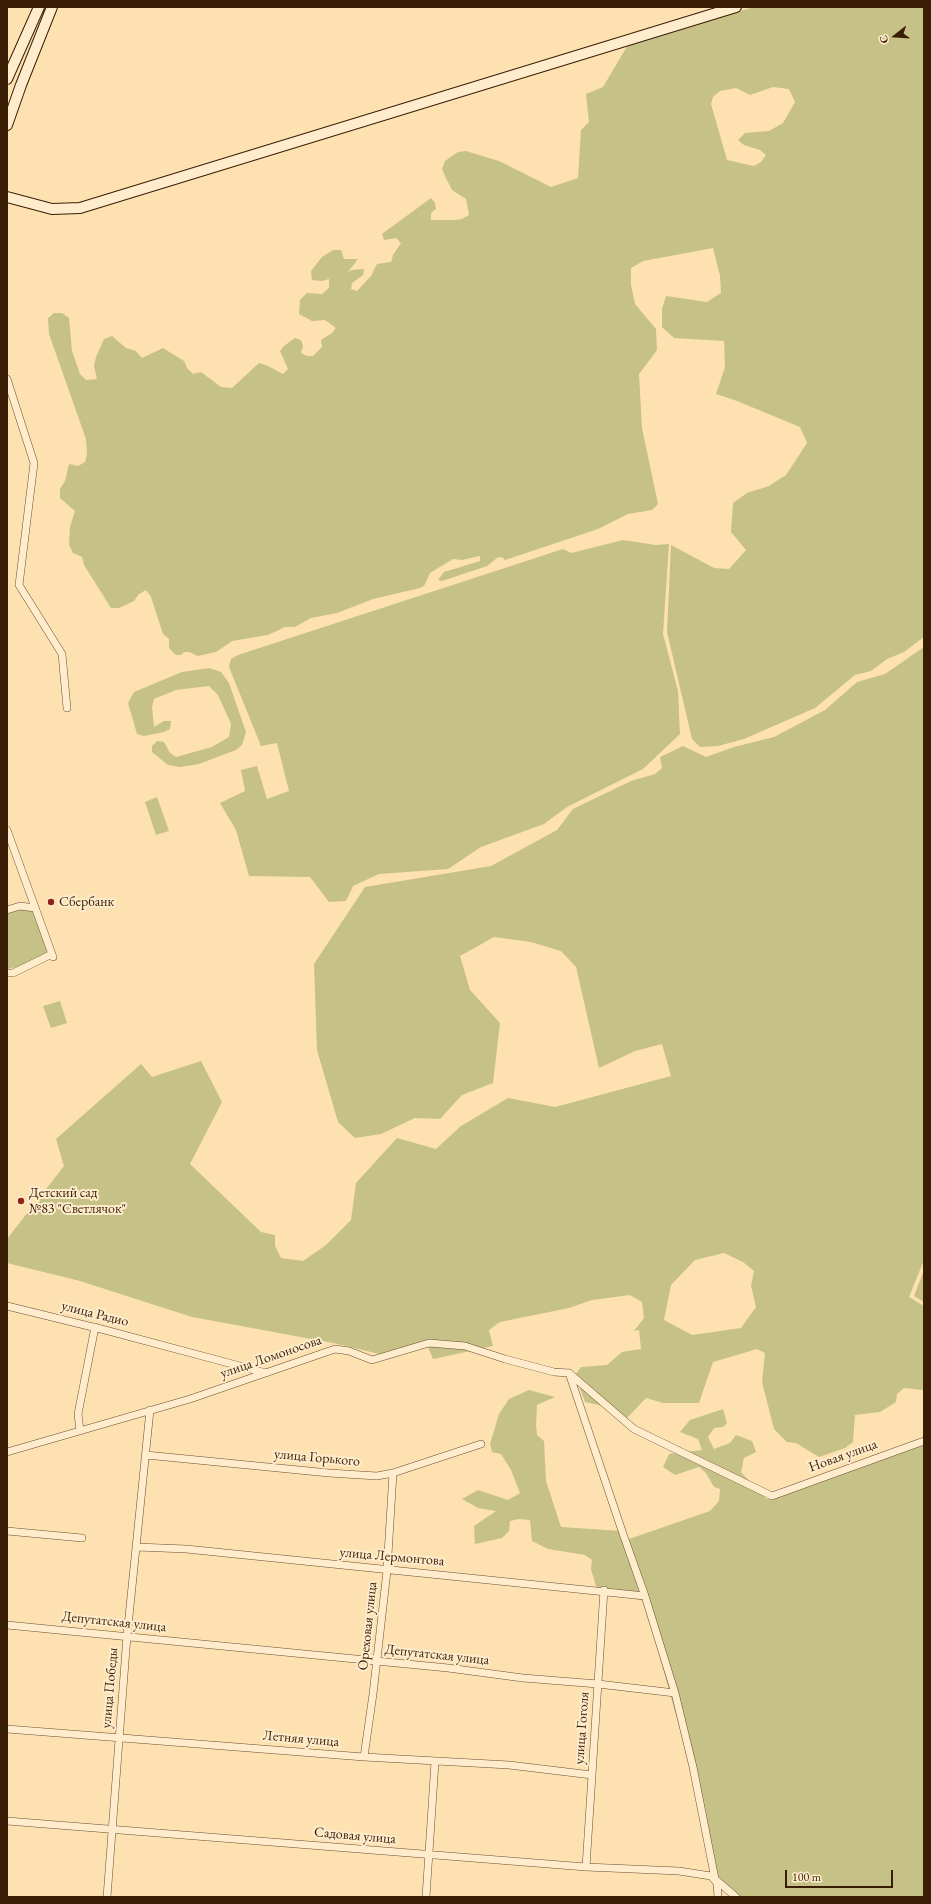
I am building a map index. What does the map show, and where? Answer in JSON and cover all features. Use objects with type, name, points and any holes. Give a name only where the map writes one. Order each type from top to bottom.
[{"type":"street","points":[[7,79],[39,7]]},
{"type":"street","points":[[7,125],[52,7]]},
{"type":"street","points":[[7,197],[52,209],[80,208],[736,7]]},
{"type":"street","points":[[7,379],[34,463],[19,585],[62,654],[67,708]]},
{"type":"street","points":[[7,830],[53,956],[13,973],[7,973]]},
{"type":"street","points":[[7,910],[20,906],[35,908]]},
{"type":"street","name":"улица Радио","points":[[7,1306],[95,1327],[267,1373]]},
{"type":"street","points":[[80,1431],[78,1414],[95,1327]]},
{"type":"street","name":"улица Ломоносова","points":[[7,1452],[150,1410],[335,1350],[349,1351],[372,1360],[429,1343],[465,1346],[505,1359],[554,1372],[569,1373]]},
{"type":"street","points":[[569,1373],[645,1596],[674,1693],[693,1767],[718,1889],[718,1897]]},
{"type":"street","name":"Новая улица","points":[[569,1373],[634,1429],[772,1496],[924,1441]]},
{"type":"street","name":"улица Победы","points":[[107,1897],[127,1636],[150,1410]]},
{"type":"street","name":"улица Горького","points":[[146,1454],[362,1476],[378,1476],[393,1473],[481,1444]]},
{"type":"street","name":"Ореховая улица","points":[[364,1757],[377,1662],[387,1571],[393,1473]]},
{"type":"street","points":[[7,1531],[82,1538]]},
{"type":"street","name":"улица Лермонтова","points":[[137,1547],[186,1549],[387,1571],[604,1590],[645,1596]]},
{"type":"street","name":"улица Гоголя","points":[[586,1867],[604,1590]]},
{"type":"street","name":"Депутатская улица","points":[[7,1625],[448,1668],[523,1678],[598,1684],[674,1693]]},
{"type":"street","name":"Летняя улица","points":[[7,1730],[435,1762],[509,1765],[592,1775]]},
{"type":"street","points":[[426,1897],[435,1762]]},
{"type":"street","name":"Садовая улица","points":[[7,1821],[586,1867],[679,1871],[701,1874],[715,1879]]},
{"type":"street","points":[[715,1879],[736,1897]]},
{"type":"shaded area","points":[[754,7],[924,7],[924,637],[904,652],[887,659],[871,671],[855,675],[815,708],[744,739],[718,746],[700,747],[692,739],[667,632],[671,545],[714,568],[729,569],[746,550],[731,532],[733,503],[747,493],[769,486],[786,475],[807,443],[800,427],[716,394],[725,367],[724,341],[674,338],[662,327],[662,309],[666,296],[707,302],[721,293],[720,276],[713,248],[643,261],[631,268],[631,285],[635,304],[656,329],[657,350],[639,374],[642,428],[658,504],[652,510],[628,514],[598,529],[505,560],[502,557],[497,558],[487,566],[442,581],[438,580],[444,572],[480,561],[480,556],[462,560],[453,559],[430,573],[424,586],[420,588],[373,599],[337,613],[311,618],[295,627],[285,627],[268,635],[232,641],[216,652],[198,656],[189,652],[176,655],[169,648],[169,639],[163,634],[151,597],[146,590],[139,594],[134,601],[119,608],[111,608],[84,565],[82,557],[73,553],[69,545],[70,527],[75,511],[60,498],[60,489],[65,481],[69,464],[78,466],[85,462],[87,454],[86,439],[49,334],[48,318],[54,313],[62,313],[69,318],[72,351],[80,374],[86,380],[97,379],[94,366],[96,357],[104,339],[112,336],[126,348],[136,351],[142,358],[163,348],[184,361],[187,368],[193,374],[201,372],[221,387],[232,388],[259,363],[283,374],[288,369],[280,351],[284,346],[295,338],[301,340],[303,346],[301,353],[307,356],[313,356],[322,347],[321,340],[332,333],[336,328],[325,320],[312,321],[299,314],[300,300],[307,293],[322,294],[329,288],[329,279],[322,281],[312,280],[311,271],[322,257],[333,250],[341,250],[344,259],[358,259],[348,272],[352,270],[364,269],[363,275],[352,283],[351,289],[357,291],[371,276],[377,264],[391,262],[393,255],[401,243],[396,238],[384,240],[382,234],[431,198],[435,203],[436,209],[431,213],[431,220],[462,219],[469,215],[466,199],[452,190],[442,169],[445,161],[458,152],[466,151],[499,161],[551,187],[578,178],[581,130],[589,122],[586,94],[603,87],[629,43]],"holes":[[[773,87],[789,89],[795,102],[783,123],[769,131],[745,133],[738,140],[744,145],[760,150],[766,155],[761,162],[754,166],[727,160],[711,104],[713,97],[720,91],[736,88],[750,95]]]},
{"type":"shaded area","points":[[623,540],[656,545],[669,544],[663,634],[678,691],[680,734],[643,769],[567,807],[544,824],[481,847],[448,869],[379,874],[353,886],[346,901],[329,902],[310,877],[249,876],[236,830],[220,803],[245,791],[241,770],[257,766],[267,799],[289,791],[277,743],[261,746],[229,667],[231,659],[238,655],[563,549],[571,553]]},
{"type":"shaded area","points":[[924,647],[924,1260],[909,1297],[924,1306],[924,1393],[923,1390],[904,1388],[897,1394],[896,1402],[880,1412],[855,1415],[853,1442],[845,1448],[819,1457],[796,1443],[787,1442],[774,1429],[762,1382],[765,1353],[757,1349],[713,1362],[699,1403],[663,1403],[646,1398],[628,1417],[618,1417],[603,1406],[585,1402],[575,1375],[581,1367],[607,1365],[622,1352],[641,1349],[639,1330],[634,1331],[644,1318],[642,1302],[630,1295],[592,1300],[569,1308],[500,1322],[489,1330],[493,1346],[433,1359],[428,1347],[392,1357],[333,1343],[192,1317],[80,1281],[7,1263],[7,1239],[64,1166],[56,1139],[141,1064],[152,1077],[201,1061],[222,1102],[190,1164],[261,1232],[275,1235],[275,1246],[281,1258],[303,1261],[326,1245],[351,1220],[356,1183],[397,1138],[436,1149],[461,1126],[508,1098],[555,1107],[671,1076],[662,1044],[635,1051],[599,1068],[576,967],[561,951],[531,942],[494,937],[460,956],[470,990],[500,1023],[493,1083],[462,1095],[440,1119],[415,1118],[381,1134],[355,1138],[338,1122],[317,1050],[314,964],[365,887],[491,866],[557,830],[573,809],[631,781],[655,774],[662,768],[660,757],[683,746],[706,757],[734,747],[774,737],[825,710],[857,682],[885,674]],"holes":[[[724,1253],[743,1262],[754,1271],[751,1286],[756,1307],[741,1328],[692,1335],[664,1320],[671,1285],[695,1260]]]},
{"type":"shaded area","points":[[209,668],[221,672],[229,683],[246,732],[242,745],[236,750],[199,764],[180,767],[168,765],[152,752],[152,746],[157,741],[164,742],[170,753],[176,757],[212,747],[229,737],[231,724],[218,695],[209,686],[176,690],[154,699],[152,707],[154,727],[164,721],[171,721],[170,729],[164,732],[144,736],[137,734],[128,703],[134,692],[182,672]]},
{"type":"shaded area","points":[[157,797],[169,831],[156,835],[145,802]]},
{"type":"shaded area","points":[[20,908],[34,910],[49,951],[38,960],[22,966],[7,969],[7,911]]},
{"type":"shaded area","points":[[60,1001],[67,1023],[51,1028],[43,1006]]},
{"type":"shaded area","points":[[924,1270],[924,1302],[914,1296]]},
{"type":"shaded area","points":[[529,1390],[555,1397],[537,1405],[536,1425],[537,1435],[544,1441],[546,1481],[561,1527],[622,1531],[629,1539],[710,1511],[719,1501],[720,1489],[714,1487],[706,1473],[699,1467],[675,1475],[663,1467],[669,1454],[702,1450],[698,1439],[680,1432],[690,1420],[723,1409],[727,1423],[723,1427],[714,1428],[708,1437],[714,1449],[730,1443],[736,1435],[752,1441],[756,1452],[744,1458],[741,1472],[766,1499],[775,1498],[839,1473],[924,1445],[924,1897],[733,1897],[713,1880],[699,1797],[644,1601],[608,1593],[598,1593],[591,1569],[592,1560],[585,1555],[548,1549],[532,1541],[530,1520],[519,1519],[510,1521],[509,1531],[502,1538],[475,1544],[474,1526],[496,1511],[478,1508],[462,1499],[478,1490],[508,1500],[520,1493],[511,1470],[501,1454],[492,1452],[490,1444],[499,1414],[509,1399]]},
{"type":"place","name":"Сбербанк","points":[[51,902]]},
{"type":"place","name":"Детский сад №83 \"Светлячок\"","points":[[21,1201]]}]
